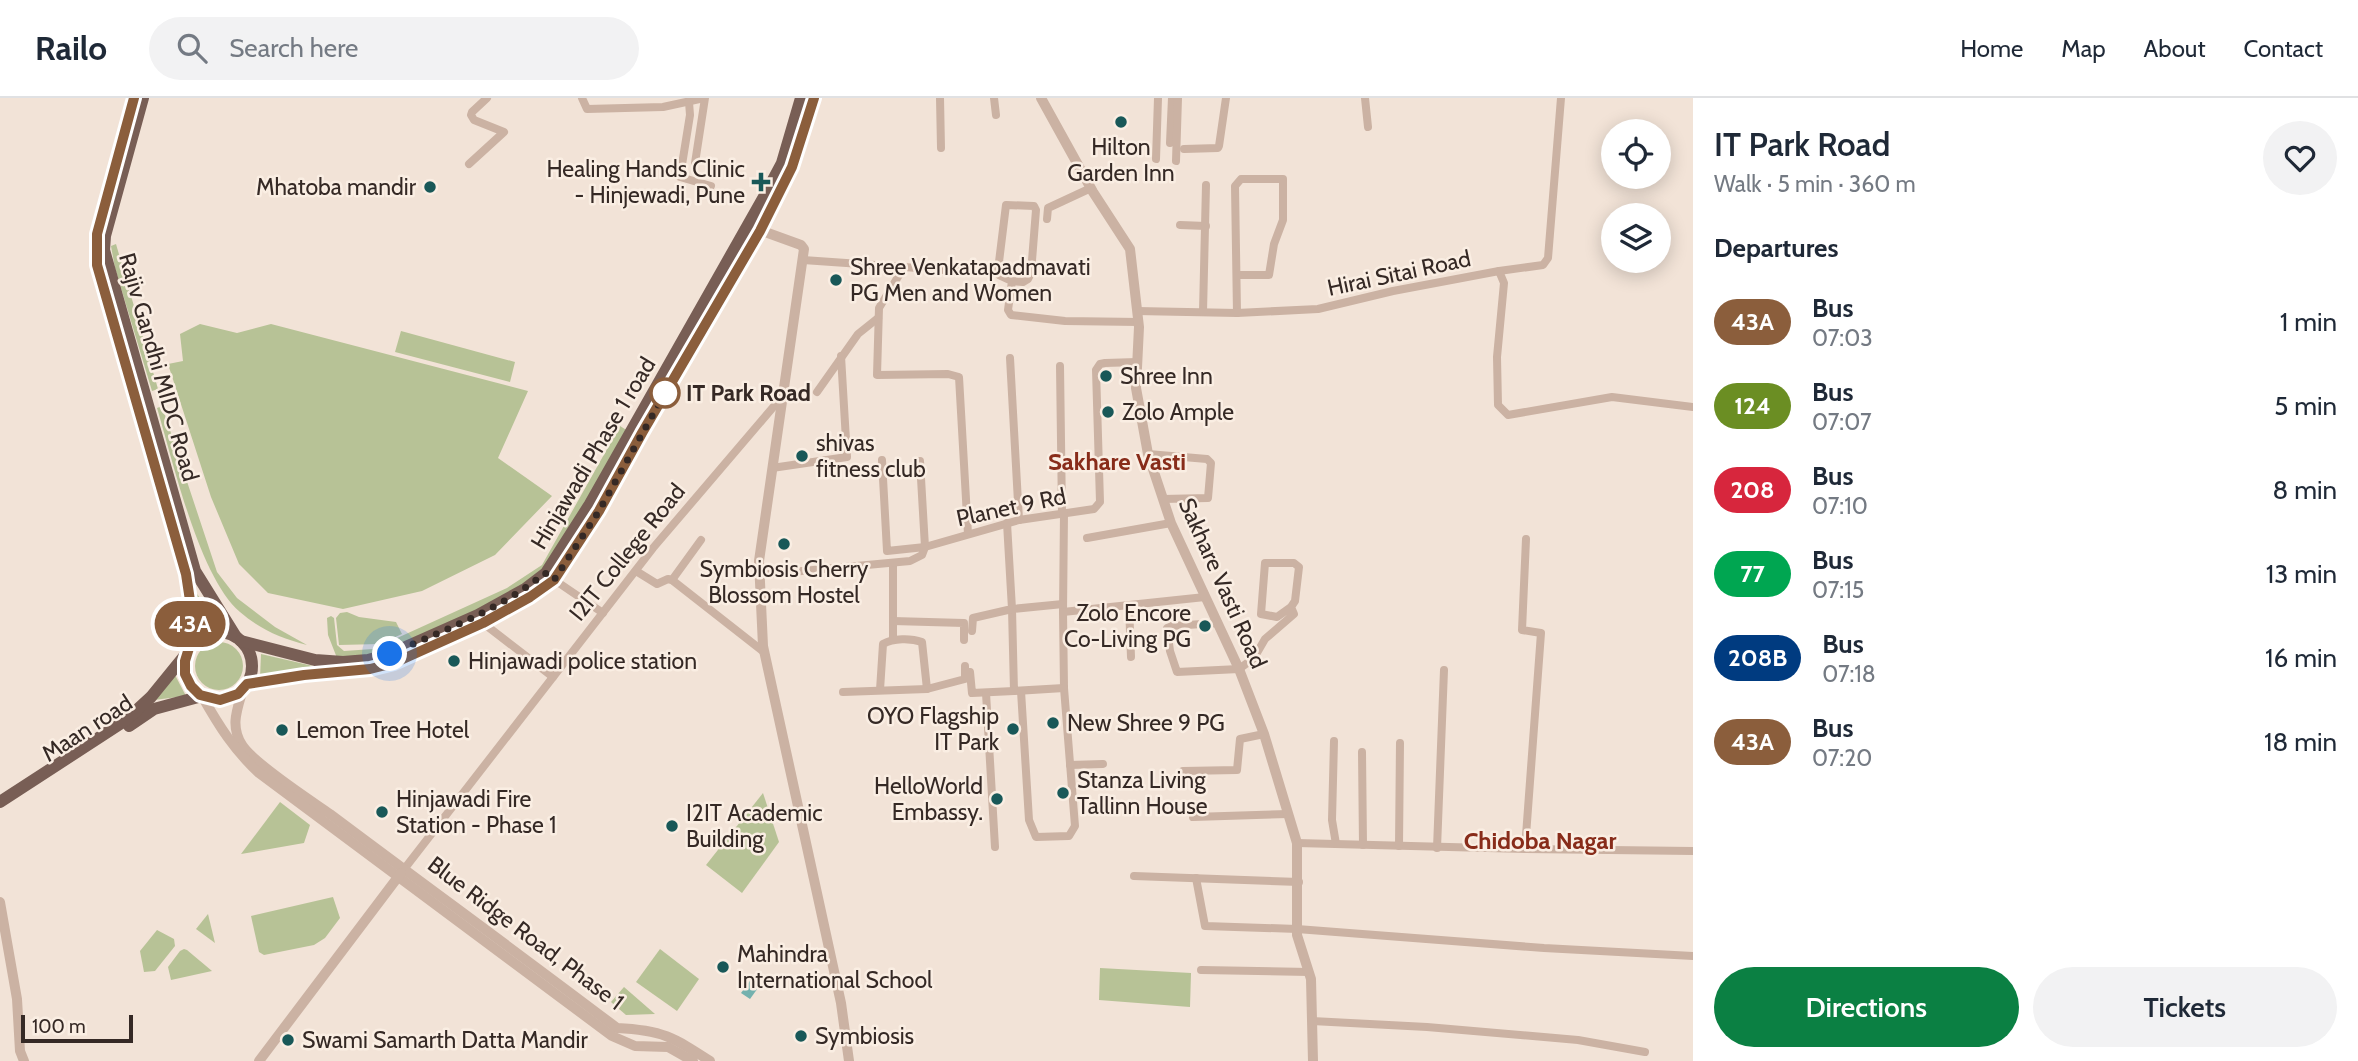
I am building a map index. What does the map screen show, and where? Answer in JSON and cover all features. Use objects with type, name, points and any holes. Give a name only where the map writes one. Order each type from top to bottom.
[{"type":"main road","name":"Rajiv Gandhi MIDC Road","points":[[134,98],[128,142],[105,236],[106,262],[195,571],[239,639]]},
{"type":"main road","name":"Rajiv Gandhi MIDC Road","points":[[143,98],[97,234],[97,265],[186,574],[191,607],[188,651]]},
{"type":"main road","name":"Hinjawadi Phase 1 road","points":[[245,687],[383,666],[530,597],[550,576],[599,511],[754,228],[792,167],[807,99]]},
{"type":"main road","name":"Hinjawadi Phase 1 road","points":[[239,639],[315,660],[368,660],[480,619]]},
{"type":"main road","points":[[210,633],[224,633],[239,639],[251,658],[252,671],[245,687],[226,699],[213,700],[202,696],[187,680],[184,667],[188,651],[198,639],[210,633]]},
{"type":"main road","name":"Maan road","points":[[0,802],[126,720],[152,697],[188,651]]},
{"type":"main road","name":"Maan road","points":[[0,810],[154,709],[202,696]]},
{"type":"street","points":[[469,164],[504,132],[474,120],[471,116],[487,98]]},
{"type":"street","points":[[582,98],[587,108],[663,107],[704,98],[695,163]]},
{"type":"street","points":[[611,108],[612,98]]},
{"type":"street","points":[[940,98],[940,148]]},
{"type":"street","points":[[994,98],[996,115]]},
{"type":"street","name":"Sakhare Vasti Road","points":[[1041,98],[1091,188],[1130,249],[1138,316],[1136,388],[1148,454],[1171,523],[1240,669],[1264,734],[1297,843],[1297,929],[1311,979],[1313,1061]]},
{"type":"street","points":[[1156,159],[1158,98]]},
{"type":"street","points":[[1170,143],[1172,98]]},
{"type":"street","points":[[1175,161],[1178,98]]},
{"type":"street","points":[[1184,149],[1218,148],[1226,98]]},
{"type":"street","points":[[1365,98],[1368,127]]},
{"type":"street","points":[[1499,271],[1543,265],[1548,258],[1561,98]]},
{"type":"street","points":[[689,102],[690,115],[680,177],[711,186]]},
{"type":"street","points":[[1237,275],[1269,275],[1274,244],[1283,220],[1283,179],[1241,179],[1235,186],[1237,313]]},
{"type":"street","points":[[1203,312],[1206,185]]},
{"type":"street","points":[[1047,219],[1048,208],[1091,188]]},
{"type":"street","points":[[1006,205],[1034,206],[1036,210],[1031,273],[1023,282],[1012,281],[999,275],[1006,205]]},
{"type":"street","points":[[1180,225],[1206,226]]},
{"type":"street","points":[[754,228],[801,245],[804,249],[759,561],[764,652],[841,1003],[849,1061]]},
{"type":"street","points":[[803,260],[958,271]]},
{"type":"street","points":[[904,267],[880,308],[878,376],[948,374],[959,377],[968,534]]},
{"type":"street","name":"Hirai Sitai Road","points":[[1012,281],[1008,310],[1011,315],[1065,321],[1203,312],[1318,309],[1393,291],[1499,271],[1504,283],[1497,357],[1498,405],[1507,415],[1612,397],[1693,407]]},
{"type":"street","points":[[817,392],[858,334],[878,318]]},
{"type":"street","points":[[772,468],[847,457],[841,356]]},
{"type":"street","points":[[1010,358],[1019,520]]},
{"type":"street","name":"Planet 9 Rd","points":[[760,575],[903,562],[924,554],[925,547],[1007,523],[1094,509],[1100,504],[1096,370],[1105,363],[1137,362]]},
{"type":"street","points":[[1007,523],[1017,691],[1030,820],[1036,837],[1069,836],[1075,826],[1064,688],[1060,366]]},
{"type":"street","name":"I2IT College Road","points":[[402,872],[636,570],[782,398]]},
{"type":"street","points":[[1148,454],[1207,459],[1211,463],[1208,498],[1163,499]]},
{"type":"street","points":[[882,460],[887,551],[925,547],[920,461]]},
{"type":"street","points":[[1087,538],[1171,523]]},
{"type":"street","points":[[1525,849],[1541,633],[1522,630],[1526,539]]},
{"type":"street","points":[[671,580],[701,540]]},
{"type":"street","points":[[903,562],[905,551]]},
{"type":"street","points":[[893,563],[893,640]]},
{"type":"street","points":[[1265,563],[1294,563],[1298,567],[1295,601],[1291,607],[1277,617],[1261,614],[1265,563]]},
{"type":"street","points":[[636,570],[657,584],[671,580],[764,652]]},
{"type":"street","points":[[550,576],[603,613]]},
{"type":"street","points":[[972,631],[974,618],[1012,609],[1129,605],[1205,597]]},
{"type":"street","points":[[1129,605],[1131,657]]},
{"type":"street","points":[[1218,623],[1171,625],[1167,628],[1174,669],[1180,673],[1240,669],[1254,658],[1265,639],[1294,614],[1291,607]]},
{"type":"street","points":[[480,619],[553,677]]},
{"type":"street","points":[[893,621],[964,623],[964,640]]},
{"type":"street","points":[[880,690],[883,645],[893,640],[922,642],[928,689]]},
{"type":"street","points":[[843,692],[928,689],[965,679],[967,665],[972,693],[1064,688]]},
{"type":"street","points":[[1437,848],[1444,670]]},
{"type":"street","name":"Blue Ridge Road, Phase 1","points":[[245,687],[234,719],[236,733],[244,748],[612,1036],[635,1046],[668,1047],[693,1061]]},
{"type":"street","points":[[986,693],[995,847]]},
{"type":"street","name":"Blue Ridge Road, Phase 1","points":[[202,696],[223,734],[259,773],[402,872],[617,1028],[658,1032],[677,1040],[710,1061]]},
{"type":"street","points":[[1183,771],[1237,770],[1240,739],[1264,734]]},
{"type":"street","points":[[1334,741],[1332,820],[1336,844]]},
{"type":"street","points":[[1399,846],[1400,743]]},
{"type":"street","points":[[1362,752],[1363,845]]},
{"type":"street","points":[[1070,765],[1103,764]]},
{"type":"street","points":[[1193,817],[1288,814]]},
{"type":"street","points":[[1297,843],[1437,848],[1693,851]]},
{"type":"street","points":[[259,1061],[402,872]]},
{"type":"street","points":[[1134,876],[1298,882]]},
{"type":"street","points":[[1196,878],[1205,926],[1297,929],[1544,948],[1693,956]]},
{"type":"street","points":[[0,902],[17,999],[23,1061]]},
{"type":"street","points":[[1202,970],[1309,972]]},
{"type":"street","points":[[1312,1021],[1427,1027],[1578,1040],[1644,1052]]},
{"type":"green space","points":[[116,244],[158,389],[152,391],[115,268],[111,246]]},
{"type":"green space","points":[[200,324],[237,333],[271,324],[528,391],[498,458],[552,496],[495,555],[422,591],[343,609],[268,593],[239,564],[211,497],[168,364],[183,361],[180,334]]},
{"type":"green space","points":[[401,331],[515,362],[510,382],[395,352]]},
{"type":"green space","points":[[162,406],[217,572],[237,598],[275,627],[307,645],[264,629],[240,612],[225,595],[200,546],[179,487],[157,408]]},
{"type":"green space","points":[[620,426],[628,431],[547,566],[506,596],[384,653],[337,658],[328,635],[327,618],[331,616],[334,618],[337,645],[344,651],[373,649],[507,588],[542,565]]},
{"type":"green space","points":[[197,594],[221,626],[195,631]]},
{"type":"green space","points":[[347,612],[359,617],[396,622],[402,634],[380,644],[339,645],[336,618],[340,613]]},
{"type":"green space","points":[[219,642],[228,643],[236,649],[242,657],[242,675],[236,683],[228,689],[219,690],[210,689],[202,683],[196,675],[195,666],[196,657],[202,649],[210,643]]},
{"type":"green space","points":[[261,654],[313,666],[260,678]]},
{"type":"green space","points":[[175,675],[186,696],[154,700]]},
{"type":"green space","points":[[763,793],[779,842],[742,893],[706,865]]},
{"type":"green space","points":[[280,802],[310,825],[304,843],[241,854]]},
{"type":"green space","points":[[333,897],[340,918],[325,938],[314,945],[264,955],[259,952],[251,916]]},
{"type":"green space","points":[[208,914],[215,943],[196,929]]},
{"type":"green space","points":[[157,930],[174,939],[175,946],[155,971],[144,972],[140,951]]},
{"type":"green space","points":[[184,949],[212,971],[171,980],[168,967]]},
{"type":"green space","points":[[660,949],[699,979],[677,1011],[636,982]]},
{"type":"green space","points":[[1100,968],[1191,973],[1190,1007],[1099,1000]]},
{"type":"green space","points":[[624,987],[655,1014],[626,1015],[611,1002]]},
{"type":"water","points":[[755,974],[763,981],[750,999],[741,993]]},
{"type":"bus line","name":"43A","points":[[134,98],[95,250],[97,265],[186,574],[191,607],[185,674],[195,691],[213,700],[232,697],[247,684],[370,669],[394,663],[483,623],[530,597],[554,580],[599,511],[760,231],[792,167],[814,98]]},
{"type":"place","name":"Hilton Garden Inn","points":[[1121,122]]},
{"type":"place","name":"Healing Hands Clinic - Hinjewadi, Pune","points":[[761,182]]},
{"type":"place","name":"Mhatoba mandir","points":[[430,187]]},
{"type":"place","name":"Shree Venkatapadmavati PG Men and Women","points":[[836,280]]},
{"type":"place","name":"Shree Inn","points":[[1106,376]]},
{"type":"place","name":"IT Park Road","points":[[665,393]]},
{"type":"place","name":"Zolo Ample","points":[[1108,412]]},
{"type":"place","name":"shivas fitness club","points":[[802,456]]},
{"type":"place","name":"Symbiosis Cherry Blossom Hostel","points":[[784,544]]},
{"type":"place","name":"Zolo Encore Co-Living PG","points":[[1205,626]]},
{"type":"place","name":"Hinjawadi police station","points":[[454,661]]},
{"type":"place","name":"New Shree 9 PG","points":[[1053,723]]},
{"type":"place","name":"OYO Flagship IT Park","points":[[1013,729]]},
{"type":"place","name":"Lemon Tree Hotel","points":[[282,730]]},
{"type":"place","name":"Stanza Living Tallinn House","points":[[1063,793]]},
{"type":"place","name":"HelloWorld Embassy.","points":[[997,799]]},
{"type":"place","name":"Hinjawadi Fire Station - Phase 1","points":[[382,812]]},
{"type":"place","name":"I2IT Academic Building","points":[[672,826]]},
{"type":"place","name":"Mahindra International School","points":[[723,967]]},
{"type":"place","name":"Symbiosis","points":[[801,1036]]},
{"type":"place","name":"Swami Samarth Datta Mandir","points":[[288,1040]]},
{"type":"district","name":"Sakhare Vasti","points":[[1117,461]]},
{"type":"district","name":"Chidoba Nagar","points":[[1540,840]]},
{"type":"route","points":[[390,654],[478,615],[525,589],[545,573],[554,580],[599,511],[665,393]]}]
